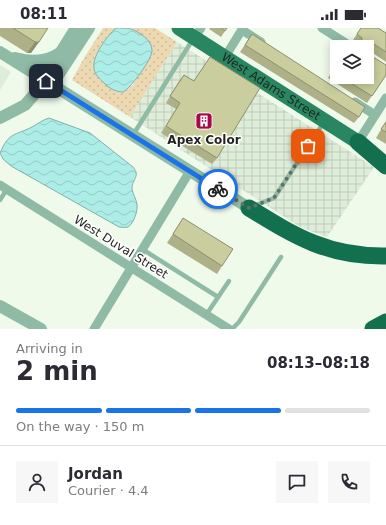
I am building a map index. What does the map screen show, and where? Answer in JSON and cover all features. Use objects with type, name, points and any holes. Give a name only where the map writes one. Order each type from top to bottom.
[{"type":"highway","points":[[358,142],[386,166]]},
{"type":"highway","points":[[249,208],[293,234],[320,247],[353,254],[386,256]]},
{"type":"main road","name":"West Adams Street","points":[[178,28],[197,33],[225,57],[358,142]]},
{"type":"street","points":[[0,118],[25,104],[46,81],[48,71],[76,28]]},
{"type":"street","points":[[46,81],[57,77],[89,28]]},
{"type":"street","points":[[322,28],[341,40]]},
{"type":"street","points":[[225,57],[243,29],[269,47]]},
{"type":"street","points":[[2,53],[17,58],[35,61],[48,59],[61,52]]},
{"type":"street","points":[[2,53],[249,208]]},
{"type":"street","points":[[349,98],[375,115]]},
{"type":"street","points":[[358,142],[386,98]]},
{"type":"street","name":"West Adams Street","points":[[358,142],[386,155]]},
{"type":"street","points":[[94,329],[190,171]]},
{"type":"street","name":"West Duval Street","points":[[3,187],[229,329]]},
{"type":"street","points":[[0,306],[41,329]]},
{"type":"lane","points":[[132,135],[197,33]]},
{"type":"lane","points":[[249,208],[274,198],[325,121]]},
{"type":"lane","points":[[0,200],[3,187]]},
{"type":"lane","points":[[142,249],[218,298]]},
{"type":"lane","points":[[232,329],[282,257]]},
{"type":"lane","points":[[206,315],[229,281]]},
{"type":"shaded area","points":[[103,28],[117,28],[107,37],[97,52],[94,61],[95,72],[101,81],[110,88],[120,92],[133,85],[150,56],[146,38],[130,28],[155,28],[177,42],[130,117],[72,80]]},
{"type":"shaded area","points":[[177,42],[374,167],[327,237],[300,227],[130,117]]},
{"type":"shaded area","points":[[0,65],[11,72],[0,90]]},
{"type":"water","points":[[116,28],[131,29],[138,32],[150,43],[152,50],[149,59],[141,72],[131,85],[123,92],[110,88],[106,85],[94,70],[95,58],[98,52],[108,36]]},
{"type":"water","points":[[49,118],[90,133],[133,167],[136,175],[132,189],[137,202],[137,207],[134,220],[128,227],[119,227],[11,166],[3,159],[0,153],[9,138]]},
{"type":"building","points":[[13,28],[48,28],[39,42],[35,42]]},
{"type":"building","points":[[361,28],[378,28],[386,33],[386,52],[374,44],[374,40],[362,40],[362,38],[357,34]]},
{"type":"building","points":[[252,34],[365,107],[359,117],[245,45]]},
{"type":"building","name":"Apex Color","points":[[210,57],[260,88],[217,158],[166,126],[180,103],[170,96],[184,75],[194,81]]},
{"type":"building","points":[[374,58],[386,65],[386,75],[372,96],[352,84],[374,84]]},
{"type":"building","points":[[386,122],[386,132],[381,129]]},
{"type":"building","points":[[183,218],[233,249],[222,266],[173,234]]},
{"type":"way so far","points":[[218,189],[249,208],[274,198],[308,146]]},
{"type":"place","name":"Apex Color","points":[[204,121]]},
{"type":"route","points":[[46,81],[218,189]]}]
